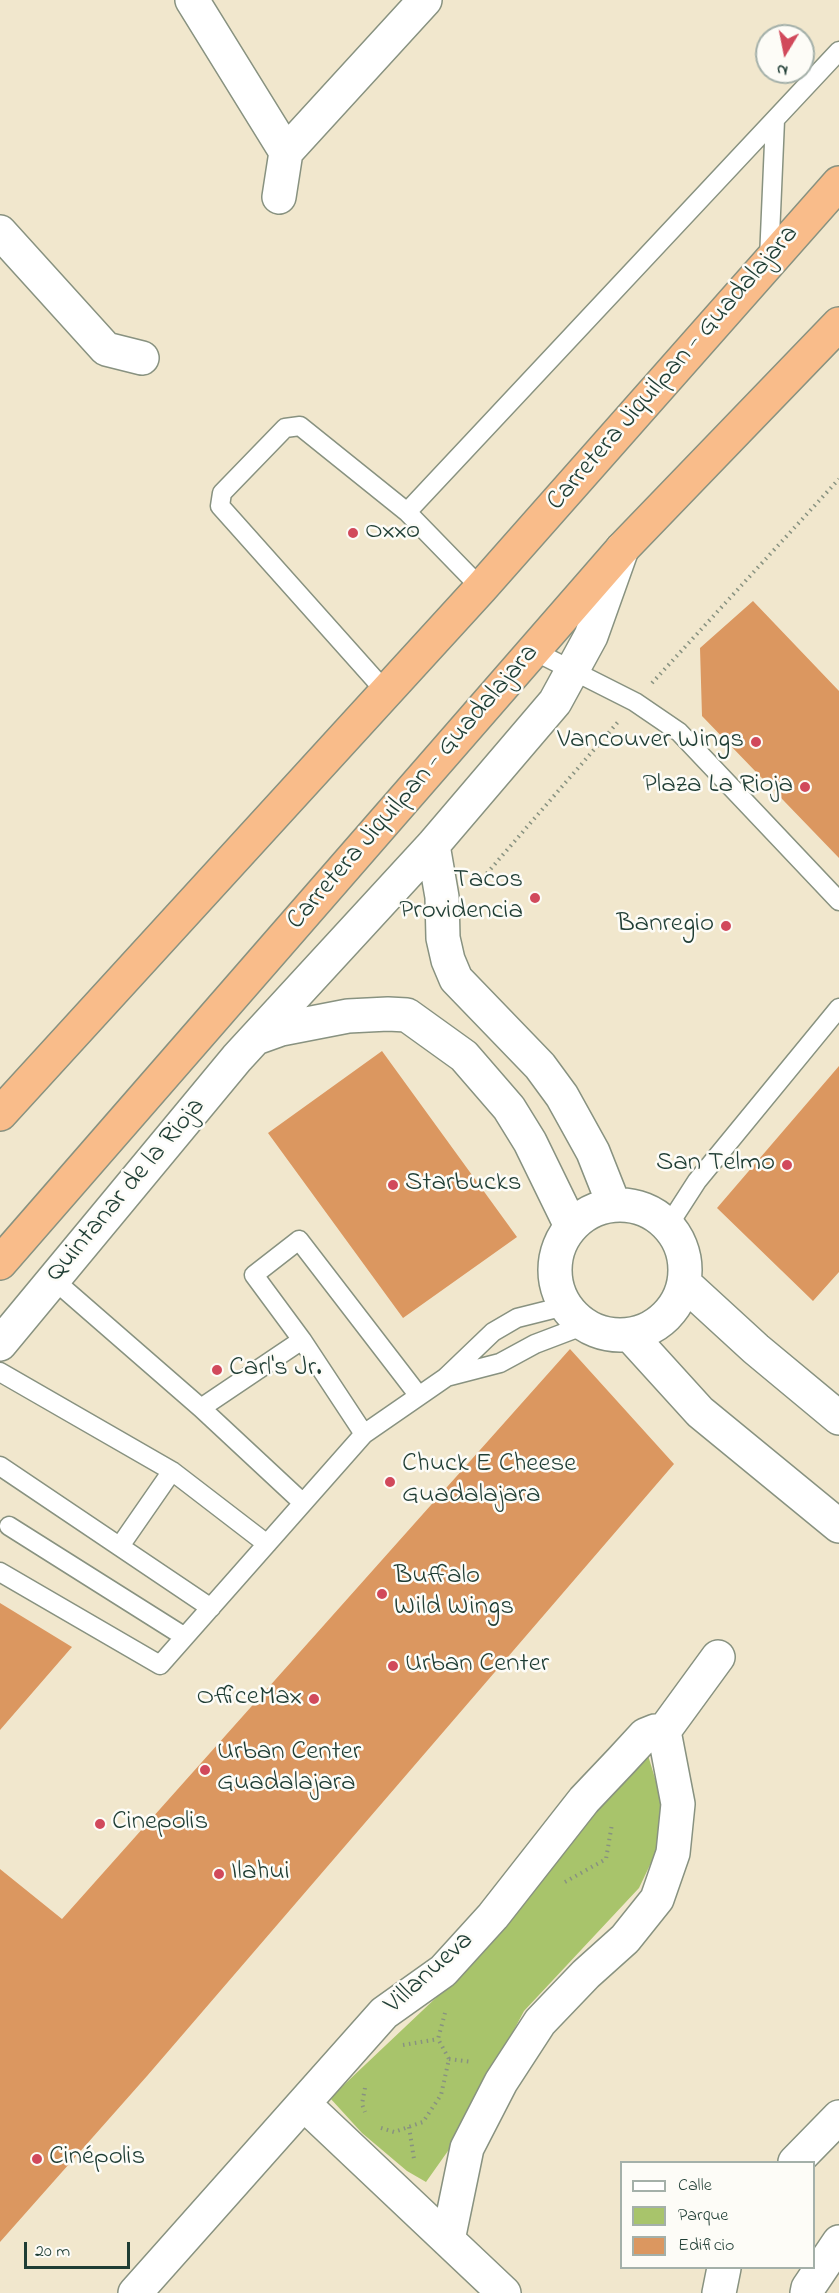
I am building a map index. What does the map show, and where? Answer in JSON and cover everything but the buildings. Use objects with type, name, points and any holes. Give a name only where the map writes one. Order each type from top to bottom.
[{"type":"highway","name":"Carretera Jiquilpan - Guadalajara","points":[[0,1114],[481,588],[839,183]]},
{"type":"highway","name":"Carretera Jiquilpan - Guadalajara","points":[[0,1263],[622,549],[839,324]]},
{"type":"street","points":[[192,0],[286,152]]},
{"type":"street","points":[[279,197],[286,152],[425,0]]},
{"type":"street","points":[[0,232],[106,349],[142,358]]},
{"type":"street","name":"Quintanar de la Rioja","points":[[0,1344],[255,1039],[434,845],[555,702],[574,670],[595,625],[622,549]]},
{"type":"street","points":[[434,845],[442,897],[443,938],[448,960],[456,979],[540,1066],[562,1096],[593,1152],[614,1205]]},
{"type":"street","name":"Quintanar de la Rioja","points":[[255,1039],[281,1029],[348,1016],[407,1015],[464,1056],[489,1083],[530,1142],[571,1226]]},
{"type":"street","points":[[519,1124],[562,1096]]},
{"type":"street","points":[[614,1205],[634,1206],[652,1214],[668,1226],[679,1243],[685,1263],[684,1283],[677,1302],[665,1318],[649,1329],[630,1335],[599,1332],[575,1316],[556,1287],[555,1265],[559,1245],[571,1226],[591,1212],[614,1205]]},
{"type":"street","points":[[684,1283],[756,1349],[839,1418]]},
{"type":"street","points":[[630,1335],[700,1412],[839,1526]]},
{"type":"street","points":[[448,2240],[467,2148],[501,2082],[540,2022],[586,1974],[625,1939],[657,1899],[673,1853],[678,1804],[664,1731],[718,1657]]},
{"type":"street","name":"Villanueva","points":[[135,2293],[384,2013],[442,1971],[457,1955],[499,1908],[585,1800],[645,1735],[655,1731],[664,1731]]},
{"type":"street","points":[[304,2104],[504,2293]]},
{"type":"street","points":[[797,2161],[839,2117]]},
{"type":"street","points":[[807,2293],[808,2288],[839,2242]]},
{"type":"lane","points":[[407,512],[839,51]]},
{"type":"lane","points":[[769,260],[775,120]]},
{"type":"lane","points":[[386,692],[220,506],[222,493],[285,428],[300,426],[407,512],[481,588]]},
{"type":"lane","points":[[534,651],[635,702],[679,732],[839,901]]},
{"type":"lane","points":[[668,1226],[697,1180],[838,1009]]},
{"type":"lane","points":[[364,1434],[302,1340],[254,1275],[299,1240],[419,1396]]},
{"type":"lane","points":[[54,1280],[201,1408],[303,1503]]},
{"type":"lane","points":[[0,1572],[160,1665],[364,1434],[445,1378],[493,1332],[509,1322],[517,1318],[575,1316]]},
{"type":"lane","points":[[445,1378],[500,1363],[535,1344],[575,1316]]},
{"type":"lane","points":[[201,1408],[302,1340]]},
{"type":"lane","points":[[0,1372],[172,1471],[267,1544]]},
{"type":"lane","points":[[0,1466],[211,1608]]},
{"type":"lane","points":[[120,1546],[172,1471]]},
{"type":"lane","points":[[9,1526],[185,1637]]},
{"type":"path","points":[[474,888],[635,702],[839,479]]},
{"type":"green space","points":[[647,1752],[661,1798],[659,1846],[639,1888],[524,2011],[455,2141],[426,2182],[407,2171],[362,2133],[330,2098],[441,1993],[485,1945],[541,1875]]},
{"type":"place","name":"Oxxo","points":[[353,533]]},
{"type":"place","name":"Vancouver Wings","points":[[756,742]]},
{"type":"place","name":"Plaza La Rioja","points":[[805,787]]},
{"type":"place","name":"Tacos Providencia","points":[[535,898]]},
{"type":"place","name":"Banregio","points":[[726,926]]},
{"type":"place","name":"San Telmo","points":[[787,1165]]},
{"type":"place","name":"Starbucks","points":[[393,1185]]},
{"type":"place","name":"Carl's Jr.","points":[[217,1370]]},
{"type":"place","name":"Chuck E Cheese Guadalajara","points":[[390,1482]]},
{"type":"place","name":"Buffalo Wild Wings","points":[[382,1594]]},
{"type":"place","name":"Urban Center","points":[[393,1666]]},
{"type":"place","name":"OfficeMax","points":[[314,1699]]},
{"type":"place","name":"Urban Center Guadalajara","points":[[205,1770]]},
{"type":"place","name":"Cinepolis","points":[[100,1824]]},
{"type":"place","name":"Ilahui","points":[[219,1874]]},
{"type":"place","name":"Cinépolis","points":[[37,2159]]}]
